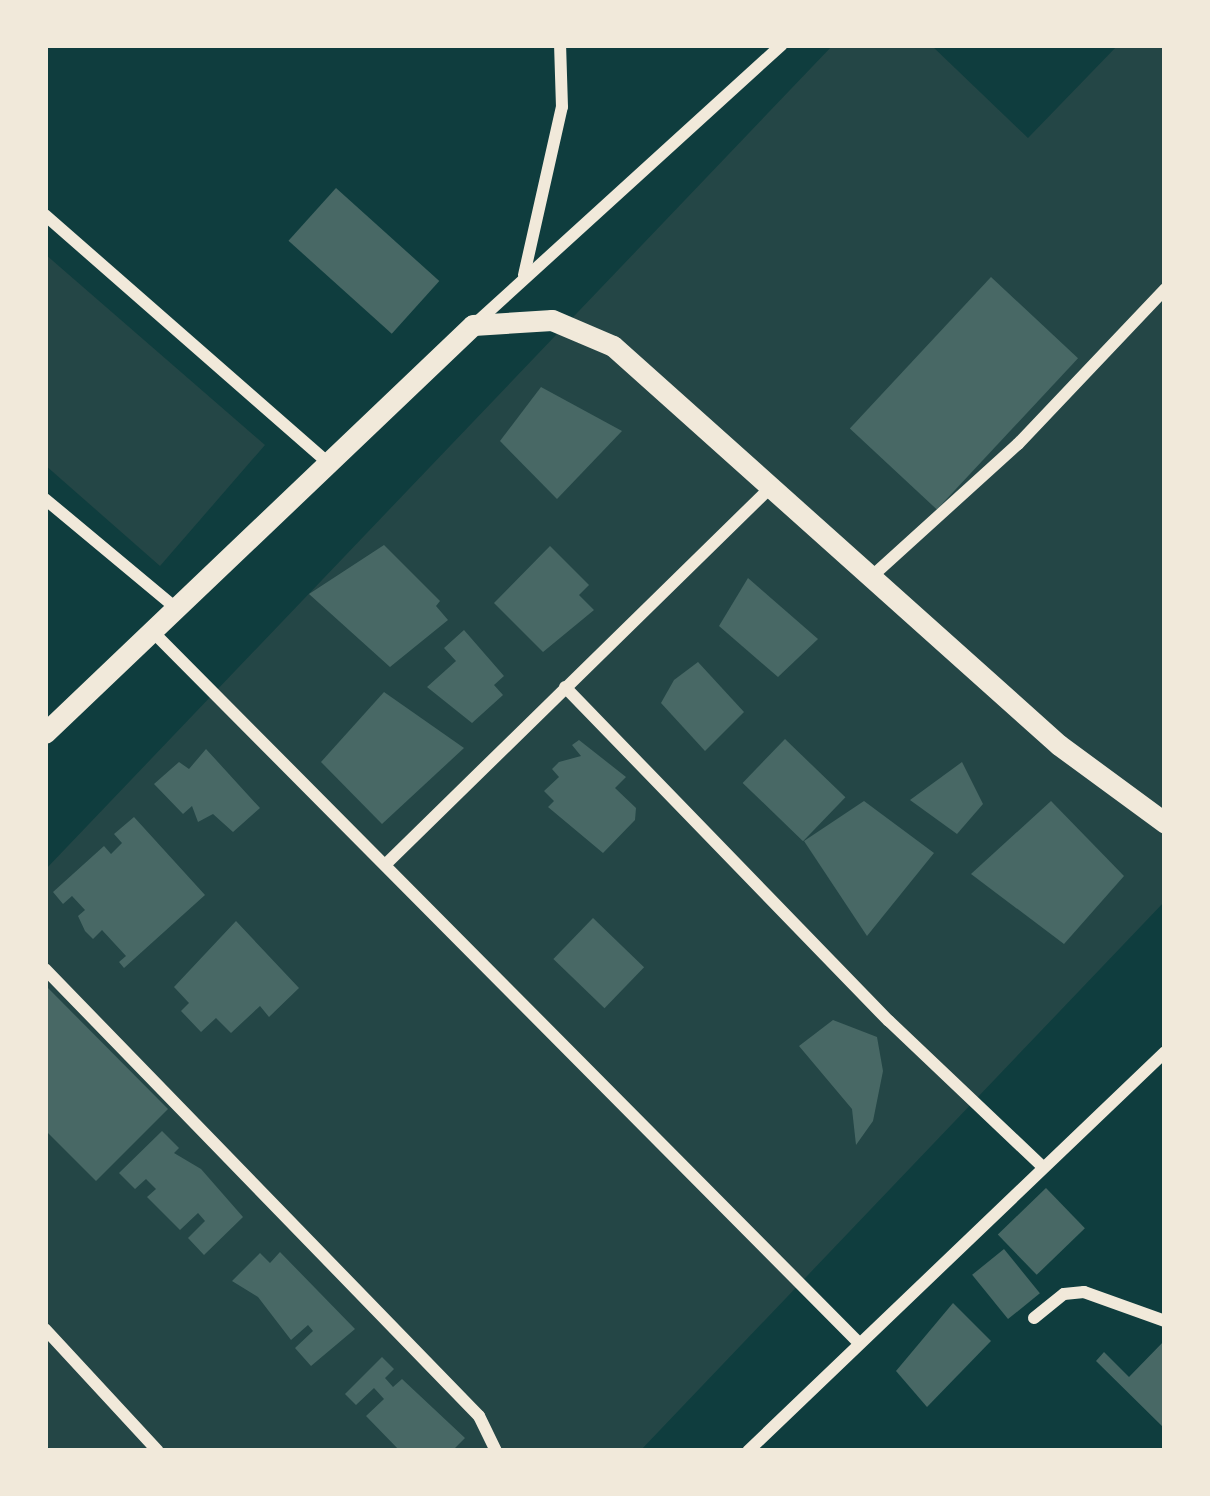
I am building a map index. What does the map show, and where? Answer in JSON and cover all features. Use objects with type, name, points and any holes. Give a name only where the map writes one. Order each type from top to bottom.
[{"type":"street","points":[[524,276],[562,107],[560,45]]},
{"type":"street","points":[[45,733],[156,634],[327,462],[524,276],[781,45]]},
{"type":"street","points":[[45,215],[327,462]]},
{"type":"street","points":[[868,579],[1018,444],[1165,289]]},
{"type":"street","points":[[473,325],[522,318],[581,327],[613,346],[868,579],[1059,745],[1165,823]]},
{"type":"street","points":[[386,864],[769,489]]},
{"type":"street","points":[[45,500],[179,611]]},
{"type":"street","points":[[156,634],[859,1343]]},
{"type":"street","points":[[565,686],[889,1022],[1042,1166]]},
{"type":"street","points":[[45,969],[478,1416],[496,1451]]},
{"type":"street","points":[[748,1451],[1165,1052]]},
{"type":"street","points":[[1034,1318],[1064,1294],[1084,1292],[1165,1321]]},
{"type":"street","points":[[45,1329],[158,1451]]},
{"type":"shaded area","points":[[833,45],[931,45],[1028,138],[1118,45],[1165,45],[1165,901],[640,1451],[52,1451],[45,1444],[45,870]]},
{"type":"shaded area","points":[[45,254],[265,445],[160,566],[45,465]]},
{"type":"building","points":[[336,188],[439,281],[392,334],[288,241]]},
{"type":"building","points":[[991,277],[1078,358],[937,510],[850,428]]},
{"type":"building","points":[[541,387],[622,431],[557,499],[500,441]]},
{"type":"building","points":[[384,545],[440,601],[436,606],[448,620],[390,667],[309,594]]},
{"type":"building","points":[[550,546],[589,585],[579,595],[594,610],[543,652],[494,603]]},
{"type":"building","points":[[748,578],[818,639],[778,677],[719,626]]},
{"type":"building","points":[[464,630],[504,676],[494,685],[503,695],[472,723],[427,687],[456,661],[444,648]]},
{"type":"building","points":[[698,662],[744,712],[705,751],[661,703],[674,680]]},
{"type":"building","points":[[384,692],[464,748],[382,824],[321,762]]},
{"type":"building","points":[[785,739],[845,797],[803,841],[743,783]]},
{"type":"building","points":[[579,740],[626,777],[615,788],[636,808],[635,820],[603,853],[548,807],[554,801],[544,791],[559,777],[552,769],[559,762],[581,756],[572,745]]},
{"type":"building","points":[[206,749],[260,808],[233,832],[213,814],[198,822],[192,806],[183,814],[154,784],[179,762],[189,769]]},
{"type":"building","points":[[962,762],[983,804],[957,834],[910,800]]},
{"type":"building","points":[[864,801],[934,853],[867,936],[804,841]]},
{"type":"building","points":[[1051,801],[1124,876],[1064,944],[971,874]]},
{"type":"building","points":[[134,817],[205,895],[124,968],[119,962],[126,956],[102,930],[93,939],[85,931],[78,916],[85,910],[72,896],[63,904],[53,892],[104,846],[111,854],[122,843],[114,834]]},
{"type":"building","points":[[593,918],[644,967],[604,1008],[553,959]]},
{"type":"building","points":[[236,921],[299,988],[269,1017],[260,1006],[231,1033],[216,1018],[201,1032],[181,1011],[189,1003],[174,987]]},
{"type":"building","points":[[45,985],[168,1109],[96,1181],[45,1130]]},
{"type":"building","points":[[833,1020],[877,1037],[883,1071],[873,1121],[856,1145],[852,1109],[799,1046]]},
{"type":"building","points":[[162,1131],[179,1148],[174,1153],[201,1169],[243,1217],[204,1255],[188,1238],[205,1221],[198,1213],[180,1230],[147,1197],[156,1189],[146,1179],[135,1189],[119,1173]]},
{"type":"building","points":[[1046,1188],[1085,1228],[1037,1275],[998,1235]]},
{"type":"building","points":[[1004,1249],[1040,1293],[1008,1319],[972,1275]]},
{"type":"building","points":[[280,1252],[355,1329],[311,1366],[295,1348],[313,1331],[308,1325],[291,1340],[258,1297],[232,1281],[260,1253],[270,1263]]},
{"type":"building","points":[[953,1303],[991,1341],[927,1407],[896,1371]]},
{"type":"building","points":[[1165,1340],[1165,1429],[1096,1361],[1104,1352],[1129,1377]]},
{"type":"building","points":[[382,1357],[394,1369],[385,1378],[393,1387],[402,1379],[465,1438],[452,1451],[400,1451],[366,1416],[384,1399],[374,1388],[356,1405],[345,1394]]}]
